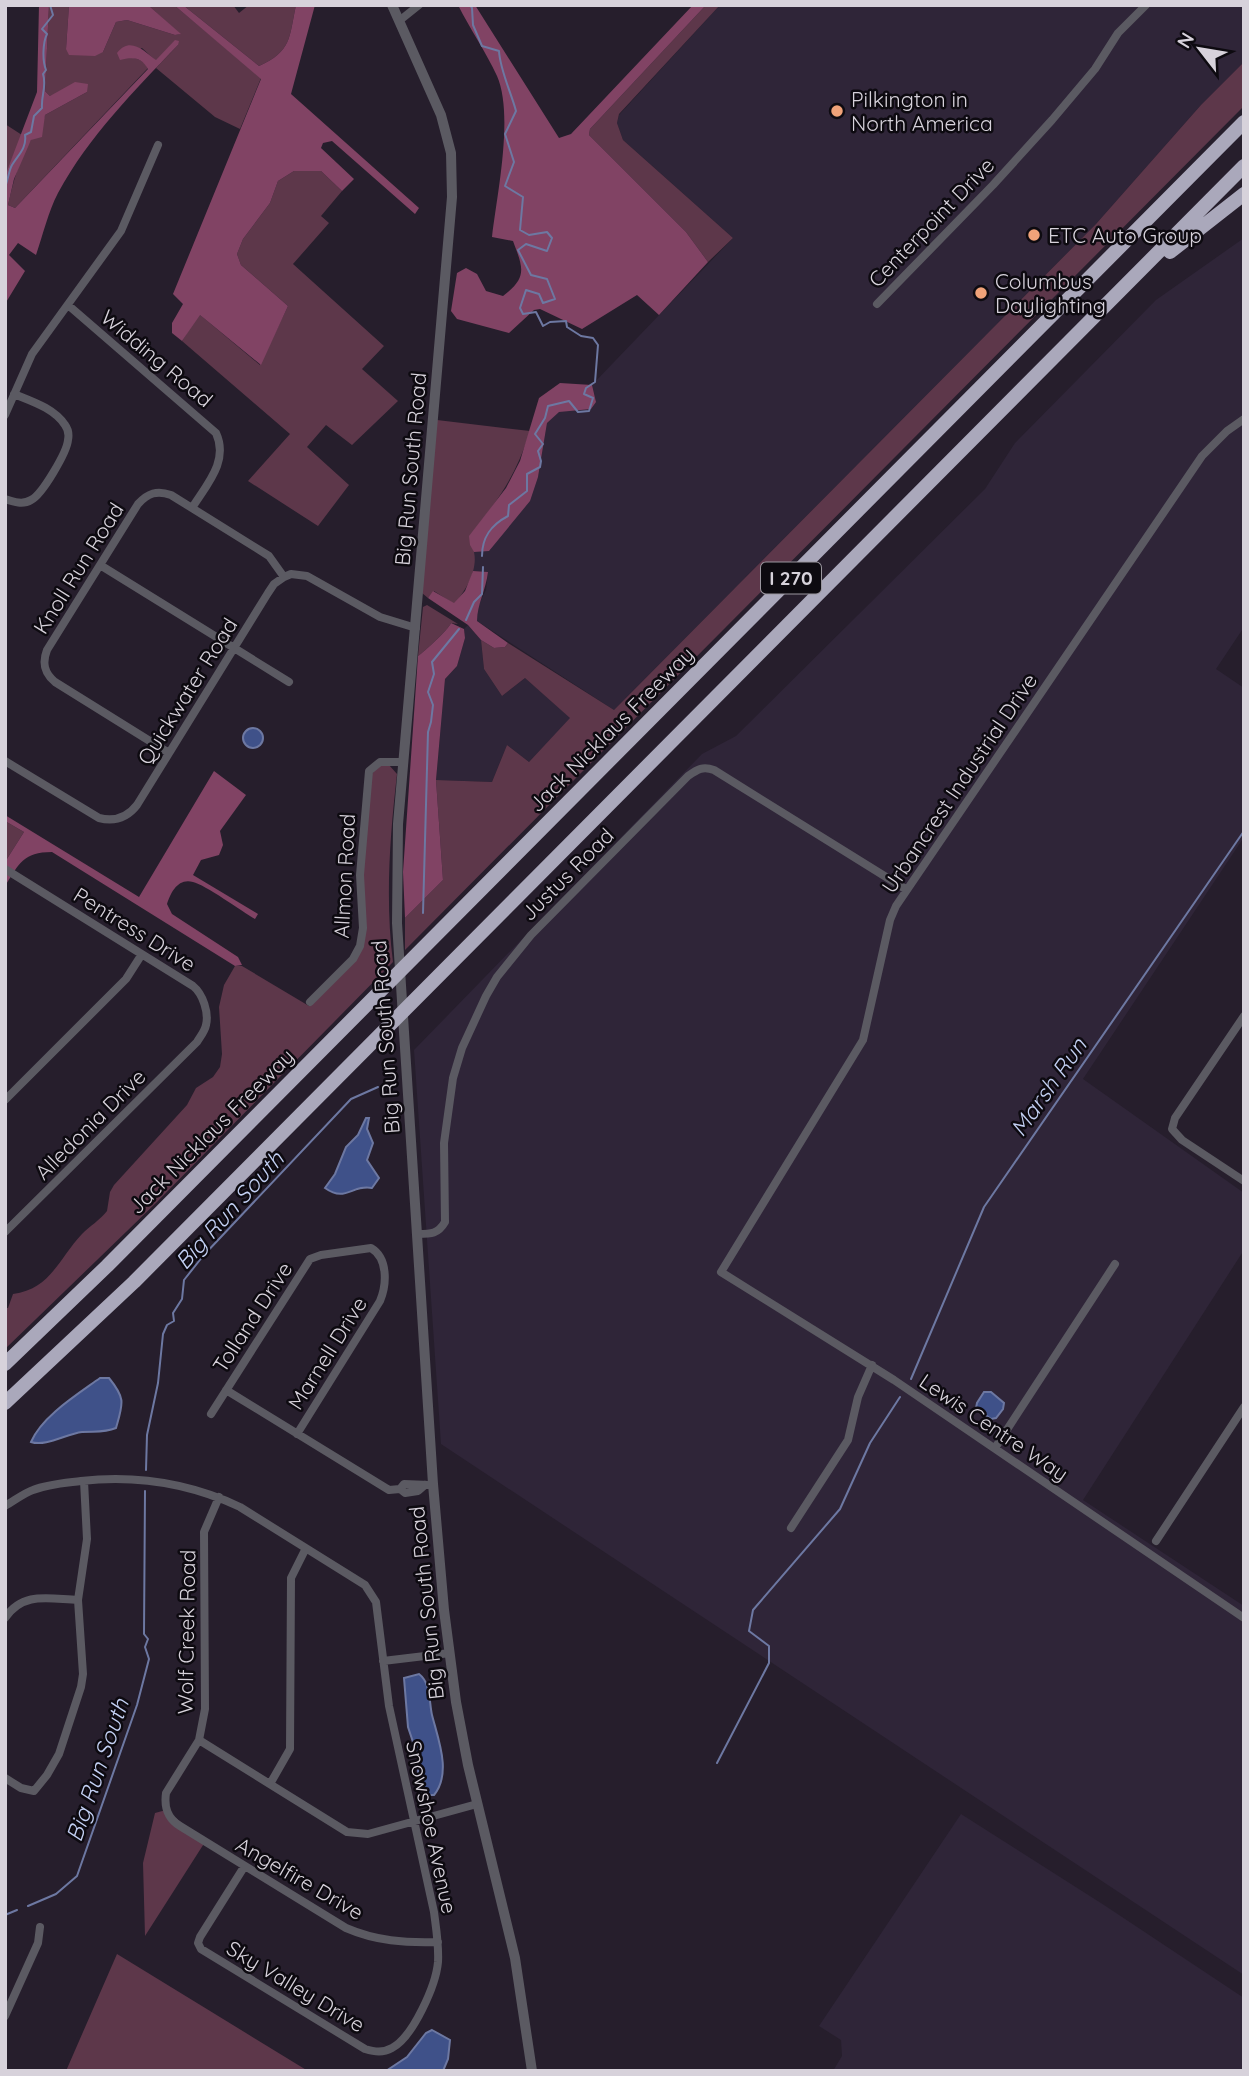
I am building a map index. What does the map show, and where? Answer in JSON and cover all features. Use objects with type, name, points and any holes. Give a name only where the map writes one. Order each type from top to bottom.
[{"type":"highway","name":"Jack Nicklaus Freeway","points":[[5,1364],[126,1247],[1244,122]]},
{"type":"highway","name":"I 270","points":[[5,1403],[134,1282],[1244,166]]},
{"type":"highway","points":[[1080,332],[1191,235],[1244,194]]},
{"type":"street","name":"Big Run South Road","points":[[392,5],[440,115],[452,164],[451,209],[397,862],[397,923],[418,1234],[429,1485],[456,1702],[477,1804],[515,1958],[532,2071]]},
{"type":"street","points":[[399,21],[419,5]]},
{"type":"street","name":"Centerpoint Drive","points":[[877,304],[1052,120],[1095,69],[1118,33],[1146,5]]},
{"type":"street","points":[[5,415],[32,354],[127,221],[158,145]]},
{"type":"street","name":"Widding Road","points":[[68,305],[211,427],[220,441],[221,461],[192,508]]},
{"type":"street","points":[[5,499],[23,503],[37,496],[69,439],[67,428],[55,415],[37,403],[14,394]]},
{"type":"street","name":"Urbancrest Industrial Drive","points":[[721,1272],[863,1040],[890,920],[906,890],[1202,456],[1227,431],[1244,419]]},
{"type":"street","name":"Knoll Run Road","points":[[169,753],[55,682],[44,668],[44,659],[138,503],[152,492],[162,492],[192,508]]},
{"type":"street","points":[[192,508],[269,556],[284,577],[291,574],[307,576],[380,617],[416,628]]},
{"type":"street","points":[[100,565],[289,682]]},
{"type":"street","name":"Quickwater Road","points":[[5,761],[93,816],[105,820],[128,814],[137,805],[268,593],[274,584],[284,577]]},
{"type":"street","name":"Allmon Road","points":[[310,1002],[352,959],[360,946],[363,928],[361,860],[369,771],[380,762],[404,762]]},
{"type":"street","name":"Justus Road","points":[[418,1234],[433,1234],[440,1230],[445,1222],[444,1143],[453,1078],[462,1048],[497,976],[531,935],[688,776],[706,767],[715,770],[906,890]]},
{"type":"street","name":"Pentress Drive","points":[[5,869],[198,990],[206,1009],[206,1025],[197,1042]]},
{"type":"street","points":[[5,1100],[126,979],[142,954]]},
{"type":"street","points":[[1244,1016],[1175,1118],[1172,1129],[1182,1140],[1244,1181]]},
{"type":"street","name":"Alledonia Drive","points":[[6,1232],[197,1042]]},
{"type":"street","name":"Tolland Drive","points":[[211,1413],[310,1259],[368,1247],[374,1250]]},
{"type":"street","name":"Marnell Drive","points":[[297,1434],[380,1301],[385,1282],[381,1257],[374,1250]]},
{"type":"street","points":[[995,1448],[1115,1265]]},
{"type":"street","name":"Lewis Centre Way","points":[[721,1272],[872,1365],[1244,1618]]},
{"type":"street","points":[[791,1528],[848,1440],[858,1396],[872,1365]]},
{"type":"street","points":[[226,1390],[388,1489],[400,1489],[405,1493],[418,1491],[429,1485]]},
{"type":"street","points":[[1156,1541],[1244,1407]]},
{"type":"street","points":[[5,1506],[33,1490],[57,1484],[111,1478],[141,1479],[219,1497],[306,1548],[291,1578],[290,1749],[270,1784]]},
{"type":"street","points":[[5,1778],[21,1788],[34,1791],[60,1754],[81,1687],[83,1674],[78,1600],[87,1539],[84,1481]]},
{"type":"street","name":"Wolf Creek Road","points":[[165,1803],[166,1793],[199,1740],[205,1709],[204,1532],[219,1497]]},
{"type":"street","name":"Snowshoe Avenue","points":[[306,1548],[369,1588],[376,1602],[389,1706],[434,1912],[438,1942],[435,1974],[423,2008],[402,2040],[395,2047],[379,2052]]},
{"type":"street","points":[[5,1618],[12,1608],[26,1599],[78,1600]]},
{"type":"street","points":[[383,1661],[450,1653]]},
{"type":"street","points":[[199,1740],[347,1832],[368,1834],[477,1804]]},
{"type":"street","name":"Angelfire Drive","points":[[165,1803],[173,1822],[346,1928],[396,1942],[438,1942]]},
{"type":"street","name":"Sky Valley Drive","points":[[244,1867],[205,1927],[198,1943],[207,1952],[365,2049],[379,2052]]},
{"type":"street","points":[[5,2016],[38,1943],[40,1927]]},
{"type":"shaded area","points":[[39,5],[49,5],[45,91],[50,96],[75,82],[88,84],[87,92],[45,115],[42,137],[31,140],[14,179],[8,205],[15,208],[148,69],[136,59],[120,60],[117,53],[132,45],[156,60],[175,40],[179,41],[113,115],[70,172],[51,208],[36,255],[18,243],[9,255],[25,271],[5,304],[5,176],[37,92]]},
{"type":"shaded area","points":[[49,5],[69,5],[66,49],[103,52],[116,22],[127,20],[175,35],[180,34],[148,5],[174,5],[261,78],[240,129],[215,117],[156,68],[178,45],[175,41],[156,61],[142,48],[120,59],[136,59],[148,68],[15,208],[8,205],[23,155],[45,115],[87,92],[50,96],[45,91]]},
{"type":"shaded area","points":[[69,5],[148,5],[181,34],[175,35],[127,20],[116,22],[103,52],[95,56],[69,55],[66,49]]},
{"type":"shaded area","points":[[174,5],[183,5],[259,66],[283,49],[290,35],[296,5],[315,5],[291,94],[419,208],[415,214],[332,141],[323,143],[321,148],[354,179],[342,191],[321,171],[294,171],[278,181],[270,203],[243,239],[237,254],[241,265],[288,306],[261,365],[200,315],[182,341],[172,333],[172,323],[183,304],[173,294],[261,79]]},
{"type":"shaded area","points":[[183,5],[233,5],[239,13],[249,5],[296,5],[290,35],[283,49],[259,66]]},
{"type":"shaded area","points":[[458,5],[475,5],[559,138],[571,134],[693,5],[706,5],[590,129],[589,135],[686,232],[708,262],[659,315],[637,295],[582,329],[540,309],[534,310],[509,333],[457,319],[451,311],[457,273],[466,268],[477,274],[486,291],[503,296],[517,283],[521,272],[513,241],[492,237],[503,155],[502,92],[493,67]]},
{"type":"shaded area","points":[[706,5],[720,5],[619,114],[617,123],[623,140],[733,238],[708,262],[686,232],[589,135],[590,129]]},
{"type":"shaded area","points":[[720,5],[1244,5],[1244,62],[1201,105],[1096,224],[614,710],[477,621],[477,608],[486,590],[488,572],[473,571],[474,552],[490,550],[538,477],[547,423],[558,412],[596,402],[592,385],[733,238],[623,140],[617,123],[619,115]]},
{"type":"shaded area","points":[[1244,62],[1244,106],[405,950],[405,918],[443,880],[436,780],[492,782],[507,745],[529,762],[570,718],[525,678],[502,696],[484,669],[481,640],[494,648],[505,647],[508,643],[614,710],[1096,224],[1201,105]]},
{"type":"shaded area","points":[[5,124],[22,135],[5,176]]},
{"type":"shaded area","points":[[294,171],[321,171],[342,191],[321,216],[329,223],[293,264],[384,346],[362,369],[398,401],[352,445],[326,425],[307,447],[349,485],[318,526],[248,481],[290,434],[182,341],[199,314],[260,365],[288,306],[241,265],[237,254],[243,239],[270,203],[278,181]]},
{"type":"shaded area","points":[[1244,238],[1244,627],[1216,669],[1244,688],[1244,837],[1083,1079],[1244,1193],[1244,1250],[1083,1500],[1244,1606],[1244,1975],[441,1444],[414,1050],[702,754],[736,736],[985,489],[1015,443],[1156,300]]},
{"type":"shaded area","points":[[560,383],[592,385],[596,402],[591,409],[559,412],[547,423],[538,477],[530,501],[489,551],[474,552],[469,536],[506,488],[520,461],[539,398]]},
{"type":"shaded area","points":[[437,420],[530,431],[505,487],[470,536],[475,559],[473,573],[467,587],[454,604],[434,591],[428,598],[422,593]]},
{"type":"shaded area","points":[[473,571],[488,572],[477,621],[508,643],[505,647],[494,648],[481,640],[468,625],[428,598],[433,591],[454,603],[465,591]]},
{"type":"shaded area","points":[[427,605],[458,624],[451,623],[418,656],[423,607]]},
{"type":"shaded area","points":[[451,623],[464,629],[465,638],[457,666],[445,679],[436,780],[443,880],[405,918],[403,872],[418,656]]},
{"type":"shaded area","points":[[468,625],[481,640],[484,669],[502,696],[525,678],[571,718],[529,762],[507,745],[492,782],[436,780],[445,679],[457,666],[465,638],[464,629]]},
{"type":"shaded area","points":[[379,765],[389,765],[397,774],[389,868],[393,962],[157,1202],[5,1349],[5,1308],[8,1308],[13,1294],[37,1286],[53,1271],[82,1234],[107,1211],[114,1185],[187,1105],[196,1088],[213,1077],[220,1067],[222,1054],[219,1007],[224,985],[235,966],[242,966],[309,1006],[360,953],[371,775]]},
{"type":"shaded area","points":[[214,771],[246,795],[220,831],[223,845],[219,855],[201,860],[193,875],[258,914],[255,919],[206,888],[188,881],[176,887],[167,904],[172,914],[238,957],[242,965],[235,966],[52,852],[28,857],[18,866],[5,886],[5,862],[24,832],[5,821],[5,815],[139,897]]},
{"type":"shaded area","points":[[5,821],[24,832],[5,862]]},
{"type":"shaded area","points":[[166,1810],[205,1842],[145,1936],[143,1863],[155,1813]]},
{"type":"shaded area","points":[[961,1814],[1244,1998],[1244,2071],[833,2071],[842,2056],[841,2040],[819,2026]]},
{"type":"shaded area","points":[[117,1954],[308,2071],[66,2071]]},
{"type":"water","points":[[253,728],[260,731],[263,738],[260,745],[253,748],[246,745],[243,738],[246,731]]},
{"type":"water","points":[[366,1118],[369,1118],[367,1129],[373,1143],[367,1160],[379,1178],[372,1188],[359,1188],[344,1194],[332,1192],[325,1188],[335,1174],[346,1147],[358,1135]]},
{"type":"water","points":[[100,1378],[109,1378],[121,1396],[116,1428],[76,1433],[43,1443],[31,1442],[43,1423],[71,1398]]},
{"type":"water","points":[[984,1392],[991,1392],[1004,1403],[996,1418],[991,1419],[976,1408]]},
{"type":"water","points":[[419,1674],[428,1688],[442,1756],[442,1777],[434,1795],[419,1792],[419,1760],[408,1727],[404,1678]]},
{"type":"water","points":[[432,2030],[450,2040],[448,2059],[443,2071],[386,2071],[407,2057],[426,2033]]},
{"type":"waterway","points":[[5,187],[11,167],[23,148],[25,135],[31,132],[34,116],[42,108],[47,34],[42,29],[53,15],[50,5]]},
{"type":"waterway","name":"Big Run South","points":[[470,5],[473,25],[482,46],[499,51],[516,111],[505,134],[514,162],[505,186],[523,197],[520,230],[529,235],[547,232],[552,238],[547,251],[526,244],[518,250],[531,275],[547,279],[555,299],[543,303],[539,294],[526,290],[520,308],[523,314],[536,312],[543,326],[550,322],[566,321],[567,327],[581,336],[593,338],[598,345],[595,382],[586,388],[584,394],[593,398],[589,411],[578,412],[569,401],[548,406],[545,418],[535,434],[543,444],[538,451],[540,467],[527,474],[527,491],[509,505],[508,516],[489,532],[482,556]]},
{"type":"waterway","name":"Big Run South","points":[[466,620],[474,602],[482,594],[483,567]]},
{"type":"waterway","name":"Big Run South","points":[[423,913],[428,732],[433,705],[428,692],[434,674],[432,662],[459,629]]},
{"type":"waterway","name":"Marsh Run","points":[[911,1379],[984,1207],[1244,831]]},
{"type":"waterway","name":"Big Run South","points":[[146,1470],[147,1435],[158,1383],[163,1334],[167,1325],[174,1321],[173,1313],[182,1299],[184,1280],[203,1256],[351,1099],[378,1087]]},
{"type":"waterway","name":"Marsh Run","points":[[717,1763],[769,1663],[769,1646],[749,1631],[753,1610],[840,1509],[870,1443],[900,1397]]},
{"type":"waterway","name":"Big Run South","points":[[28,1906],[56,1894],[77,1876],[137,1705],[149,1659],[145,1647],[148,1639],[144,1634],[145,1491]]},
{"type":"waterway","name":"Big Run South","points":[[5,1915],[17,1910]]},
{"type":"place","name":"Pilkington in North America","points":[[837,111]]},
{"type":"place","name":"ETC Auto Group","points":[[1034,235]]},
{"type":"place","name":"Columbus Daylighting","points":[[981,293]]}]
